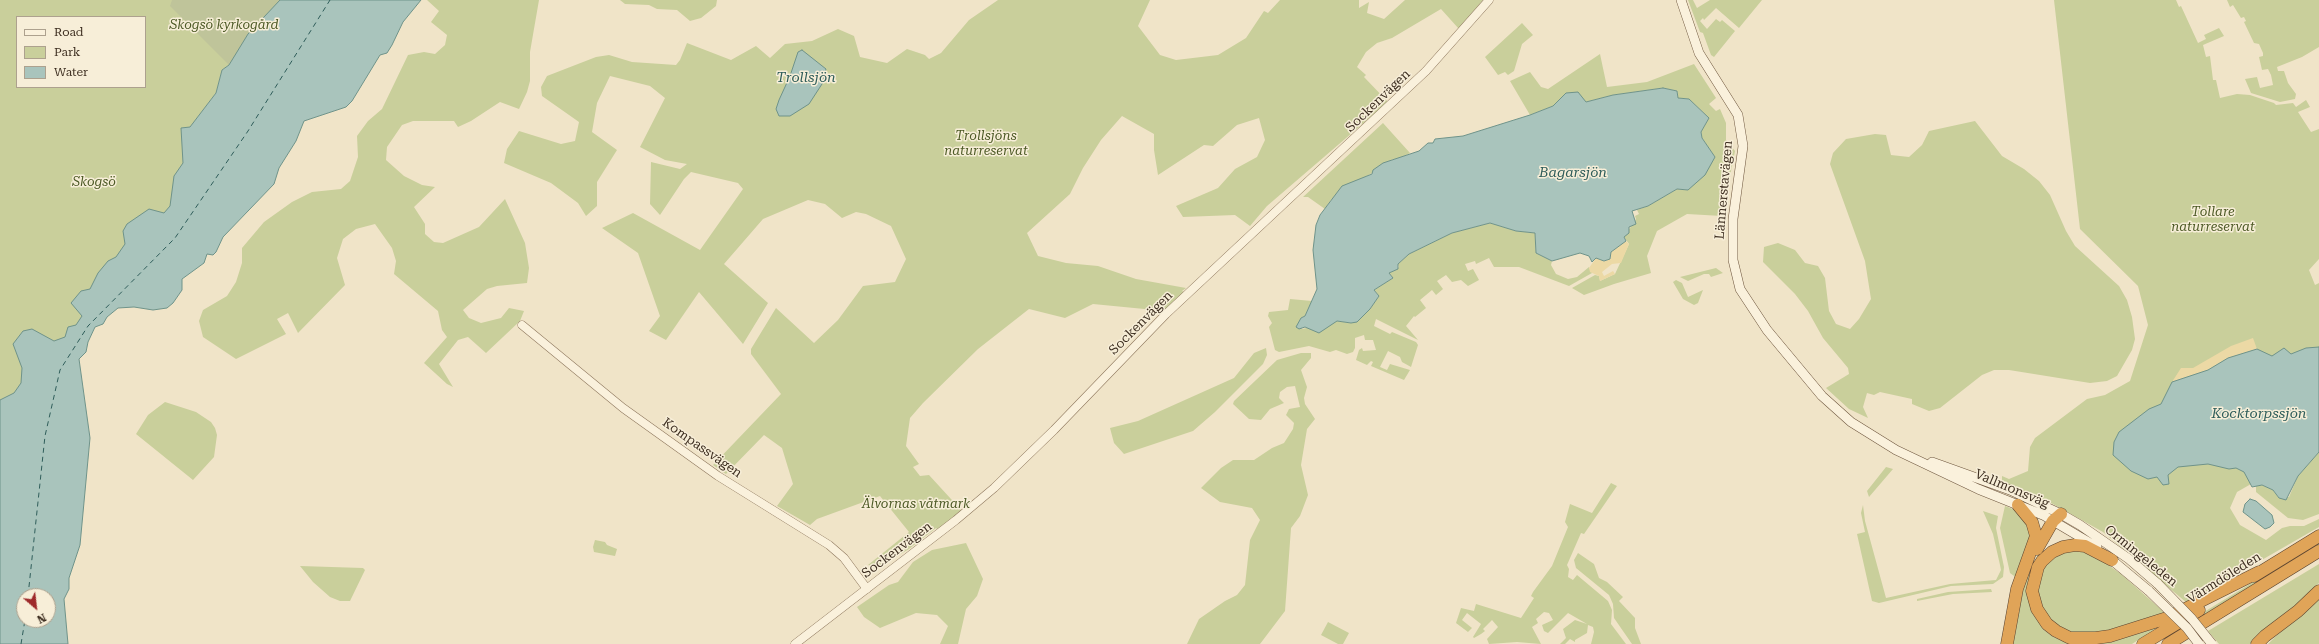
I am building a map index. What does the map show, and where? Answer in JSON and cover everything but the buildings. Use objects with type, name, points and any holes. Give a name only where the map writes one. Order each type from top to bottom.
[{"type":"highway","points":[[2007,644],[2017,589],[2036,536],[2032,522],[2018,505]]},
{"type":"highway","points":[[2025,568],[2058,520]]},
{"type":"highway","points":[[2058,520],[2038,568],[2032,591],[2037,609],[2047,624],[2056,631],[2070,638],[2082,639],[2110,636],[2167,618],[2260,572]]},
{"type":"highway","name":"Värmdöleden","points":[[2143,644],[2319,536]]},
{"type":"highway","points":[[2038,568],[2052,552],[2063,547],[2075,545],[2085,546],[2112,560]]},
{"type":"highway","name":"Värmdöleden","points":[[2168,644],[2319,551]]},
{"type":"highway","points":[[2257,644],[2264,636],[2298,611],[2319,591]]},
{"type":"main road","name":"Lännerstavägen","points":[[1681,0],[1699,54],[1731,101],[1741,127],[1742,162],[1735,199],[1732,233],[1733,260],[1740,289],[1767,330],[1822,396],[1851,422],[1896,450]]},
{"type":"main road","name":"Vallmonsväg","points":[[1896,450],[1978,489],[2058,520],[2097,547],[2112,560]]},
{"type":"main road","points":[[1896,450],[1954,469],[2010,490],[2058,520]]},
{"type":"main road","name":"Ormingeleden","points":[[2058,520],[2080,525],[2129,559],[2158,584],[2192,619],[2212,644]]},
{"type":"main road","name":"Ormingeleden","points":[[2112,560],[2149,591],[2186,628],[2199,644]]},
{"type":"street","name":"Sockenvägen","points":[[794,644],[867,589],[994,488],[1054,430],[1166,314],[1426,71],[1489,0]]},
{"type":"street","name":"Kompassvägen","points":[[522,325],[623,408],[718,476],[829,545],[844,558],[867,589]]},
{"type":"green space","name":"Skogsö","points":[[0,0],[280,0],[229,65],[222,70],[216,93],[190,128],[232,154],[71,351],[26,588],[16,588],[16,628],[0,644]]},
{"type":"green space","name":"Skogsö kyrkogård","points":[[172,0],[280,1],[248,34],[229,65],[170,6]]},
{"type":"green space","points":[[427,0],[539,0],[530,52],[530,81],[527,92],[519,109],[500,102],[471,121],[458,127],[454,121],[413,121],[402,125],[387,147],[386,160],[404,176],[422,185],[435,187],[414,207],[425,224],[425,234],[434,242],[443,243],[479,227],[505,199],[525,243],[529,268],[527,283],[497,286],[487,289],[463,310],[469,318],[481,323],[501,318],[509,308],[524,311],[520,321],[486,353],[468,337],[458,340],[439,364],[453,387],[447,384],[424,363],[447,337],[442,330],[438,311],[394,274],[396,261],[392,248],[375,224],[356,229],[343,239],[337,258],[345,285],[298,333],[288,313],[277,319],[286,334],[236,359],[203,337],[199,321],[203,310],[227,296],[236,282],[242,263],[242,248],[264,222],[292,202],[312,192],[341,189],[350,181],[358,157],[357,136],[368,121],[382,109],[408,55],[424,52],[435,54],[445,45],[447,35],[431,22],[439,11]]},
{"type":"green space","points":[[620,0],[717,0],[716,6],[701,18],[690,21],[677,10],[657,9],[649,5],[625,4]]},
{"type":"green space","name":"Trollsjöns naturreservat","points":[[998,0],[1150,0],[1138,26],[1160,55],[1176,60],[1218,55],[1246,38],[1264,11],[1268,13],[1280,0],[1359,0],[1359,8],[1369,2],[1367,13],[1384,19],[1405,0],[1483,0],[1459,29],[1441,9],[1392,38],[1377,43],[1366,52],[1357,67],[1366,75],[1364,77],[1388,102],[1267,206],[1250,226],[1235,215],[1183,217],[1176,206],[1218,188],[1235,169],[1257,157],[1265,140],[1259,118],[1237,125],[1213,146],[1204,145],[1158,175],[1154,150],[1154,134],[1122,116],[1101,140],[1083,168],[1070,194],[1027,233],[1038,256],[1066,263],[1098,266],[1136,279],[1186,288],[1182,291],[1184,292],[1165,311],[1093,304],[1065,318],[1029,309],[978,349],[923,403],[910,418],[906,446],[919,464],[913,467],[920,476],[929,475],[962,511],[938,530],[936,528],[909,549],[879,567],[868,565],[909,532],[880,496],[817,519],[810,525],[777,506],[793,484],[782,448],[764,435],[726,474],[713,465],[781,394],[751,354],[751,349],[776,308],[814,343],[838,320],[863,286],[895,282],[906,259],[891,226],[866,214],[856,212],[842,218],[825,204],[808,200],[763,219],[724,264],[768,303],[743,344],[699,292],[666,340],[649,331],[660,316],[638,253],[602,228],[633,213],[700,250],[743,189],[738,183],[691,172],[684,179],[660,215],[650,204],[651,162],[680,169],[687,164],[665,160],[640,147],[665,98],[650,86],[610,76],[597,103],[592,132],[617,150],[597,182],[597,206],[586,216],[578,203],[551,183],[504,163],[507,149],[519,131],[561,144],[575,141],[579,122],[542,96],[541,87],[547,76],[596,57],[609,55],[632,62],[676,65],[680,60],[687,43],[731,60],[756,46],[770,58],[785,44],[812,41],[838,29],[854,36],[860,57],[887,63],[907,49],[925,55],[929,59],[941,53],[969,20]]},
{"type":"green space","points":[[1688,0],[1693,0],[1697,8],[1710,0],[1762,0],[1739,28],[1716,8],[1704,20],[1703,18],[1700,21],[1707,29],[1716,19],[1720,22],[1722,20],[1735,31],[1714,57],[1711,55],[1703,33],[1700,32]]},
{"type":"green space","name":"Tollare naturreservat","points":[[2054,0],[2176,0],[2179,7],[2181,6],[2198,43],[2206,39],[2204,35],[2219,28],[2224,36],[2203,45],[2206,57],[2210,56],[2213,80],[2216,80],[2220,98],[2237,94],[2250,95],[2276,105],[2293,103],[2296,107],[2306,100],[2310,107],[2298,112],[2311,132],[2319,129],[2319,259],[2309,270],[2315,285],[2319,283],[2319,423],[2251,484],[2237,492],[2230,508],[2240,525],[2266,540],[2282,528],[2290,526],[2304,526],[2319,519],[2319,527],[2187,603],[2103,532],[2044,499],[2002,483],[2002,476],[2009,479],[2028,471],[2030,447],[2035,438],[2087,399],[2105,395],[2130,381],[2148,325],[2138,286],[2080,229]]},
{"type":"green space","points":[[2227,0],[2319,0],[2319,47],[2302,57],[2277,67],[2278,71],[2284,71],[2288,83],[2296,94],[2295,99],[2280,102],[2251,93],[2245,79],[2257,77],[2260,88],[2273,85],[2271,75],[2268,69],[2262,70],[2259,57],[2263,56],[2263,53],[2259,44],[2254,43],[2244,22],[2246,21],[2244,17],[2241,18],[2233,5],[2230,7]]},
{"type":"green space","points":[[1522,23],[1533,35],[1522,44],[1514,71],[1508,75],[1505,72],[1498,75],[1485,57]]},
{"type":"green space","points":[[1600,54],[1607,87],[1647,82],[1694,64],[1716,98],[1709,104],[1716,111],[1720,109],[1726,123],[1726,140],[1735,151],[1722,216],[1687,214],[1657,231],[1647,256],[1651,273],[1584,295],[1572,288],[1595,275],[1599,276],[1600,281],[1615,274],[1629,244],[1624,237],[1636,219],[1635,216],[1639,214],[1637,210],[1648,206],[1677,189],[1688,190],[1715,157],[1702,138],[1701,132],[1709,118],[1689,99],[1678,98],[1677,91],[1663,88],[1613,95],[1586,102],[1566,93],[1553,106],[1530,115],[1510,81],[1530,72],[1541,87],[1548,89]]},
{"type":"green space","points":[[1975,121],[2002,156],[2024,169],[2039,181],[2050,195],[2066,231],[2075,246],[2119,286],[2127,300],[2132,317],[2135,339],[2132,350],[2117,376],[2107,381],[2090,383],[2009,370],[1994,370],[1982,375],[1940,408],[1929,411],[1912,404],[1912,399],[1880,392],[1874,395],[1867,393],[1863,407],[1868,418],[1849,409],[1826,388],[1849,374],[1848,368],[1823,338],[1808,311],[1795,294],[1763,262],[1764,247],[1778,243],[1795,250],[1805,263],[1818,266],[1825,278],[1829,311],[1836,324],[1850,329],[1859,319],[1871,299],[1865,261],[1830,164],[1833,153],[1846,139],[1875,134],[1886,135],[1891,155],[1909,157],[1922,145],[1929,131]]},
{"type":"green space","points":[[1383,123],[1410,153],[1400,159],[1393,159],[1331,200],[1325,209],[1308,197],[1303,197]]},
{"type":"green space","points":[[1490,223],[1516,231],[1535,233],[1536,253],[1552,261],[1551,265],[1556,274],[1568,279],[1577,277],[1589,267],[1592,273],[1569,286],[1519,267],[1494,267],[1489,258],[1476,264],[1475,261],[1465,264],[1468,271],[1473,269],[1479,280],[1468,286],[1461,280],[1452,282],[1446,275],[1437,281],[1443,289],[1436,295],[1432,290],[1420,300],[1426,308],[1415,317],[1414,316],[1406,326],[1418,340],[1376,319],[1374,326],[1390,334],[1392,332],[1416,342],[1418,345],[1411,367],[1402,362],[1400,357],[1388,351],[1380,367],[1387,370],[1390,364],[1410,370],[1404,380],[1371,366],[1373,362],[1371,361],[1367,365],[1356,360],[1359,350],[1362,348],[1363,351],[1376,350],[1373,340],[1365,340],[1364,335],[1355,338],[1355,348],[1353,352],[1347,354],[1336,350],[1330,352],[1309,346],[1279,352],[1275,350],[1269,327],[1272,323],[1268,316],[1269,312],[1288,310],[1290,299],[1312,301],[1305,316],[1301,318],[1302,329],[1337,321],[1351,323],[1362,317],[1370,309],[1379,296],[1374,290],[1393,278],[1389,273],[1399,267],[1398,264],[1409,254],[1452,233]]},
{"type":"green space","points":[[1716,268],[1723,273],[1711,277],[1709,274],[1704,274],[1688,281],[1680,277]]},
{"type":"green space","points":[[1676,280],[1682,283],[1688,297],[1703,290],[1698,303],[1694,305],[1683,299],[1673,282]]},
{"type":"green space","points":[[1266,348],[1267,355],[1263,364],[1215,412],[1193,431],[1124,454],[1114,443],[1110,428],[1138,421],[1234,378],[1254,353]]},
{"type":"green space","points":[[1301,353],[1311,353],[1311,358],[1301,370],[1307,387],[1304,398],[1305,404],[1315,419],[1307,429],[1301,465],[1308,495],[1300,516],[1291,528],[1285,611],[1260,644],[1187,644],[1199,619],[1225,601],[1237,595],[1245,585],[1250,540],[1260,520],[1252,508],[1220,502],[1201,488],[1221,468],[1233,460],[1254,460],[1272,448],[1284,443],[1293,429],[1294,423],[1286,415],[1289,409],[1300,407],[1295,386],[1287,387],[1280,392],[1279,398],[1284,403],[1270,409],[1261,420],[1249,419],[1233,404],[1234,401],[1277,360]]},
{"type":"green space","points":[[165,402],[196,412],[211,422],[215,428],[217,435],[214,457],[193,480],[136,434],[148,415]]},
{"type":"green space","points":[[2319,452],[2319,514],[2303,520],[2288,518],[2256,492],[2256,486],[2262,485],[2273,490],[2279,498],[2289,497],[2298,476]]},
{"type":"green space","points":[[1886,467],[1893,469],[1869,497],[1867,491]]},
{"type":"green space","points":[[1611,483],[1617,486],[1584,534],[1581,533],[1567,565],[1569,569],[1568,577],[1573,580],[1577,575],[1608,601],[1612,610],[1611,624],[1626,644],[1591,644],[1594,632],[1593,627],[1588,625],[1587,633],[1575,640],[1575,642],[1570,639],[1565,644],[1560,644],[1566,638],[1563,629],[1575,620],[1587,624],[1568,613],[1548,633],[1544,631],[1542,625],[1553,620],[1549,613],[1544,612],[1536,619],[1538,623],[1532,627],[1541,644],[1517,642],[1489,644],[1487,639],[1498,627],[1492,620],[1483,629],[1485,631],[1474,638],[1473,637],[1481,624],[1467,613],[1462,620],[1472,628],[1468,632],[1456,623],[1461,608],[1474,611],[1476,604],[1521,618],[1534,598],[1531,596],[1533,592],[1552,566],[1568,527],[1565,522],[1570,504],[1592,513]]},
{"type":"green space","points":[[1863,505],[1865,521],[1886,598],[1950,584],[1996,580],[2001,570],[1993,534],[1983,511],[1998,516],[1996,528],[2004,567],[2003,577],[1993,584],[1951,586],[1879,603],[1872,601],[1857,534],[1865,532],[1861,513]]},
{"type":"green space","points":[[2005,506],[2021,512],[2032,528],[2018,579],[2010,573],[2000,528]]},
{"type":"green space","points":[[2052,529],[2053,530],[2032,571],[2032,612],[2044,630],[2052,636],[2060,640],[2079,644],[2012,644],[2024,586],[2030,569]]},
{"type":"green space","points":[[595,540],[605,542],[607,545],[617,549],[615,556],[594,552],[593,547]]},
{"type":"green space","points":[[2319,542],[2319,545],[2200,617],[2199,615]]},
{"type":"green space","points":[[966,543],[983,579],[977,596],[966,609],[958,644],[940,644],[948,626],[937,615],[916,613],[880,628],[864,617],[857,607],[889,585],[898,582],[913,562],[932,550]]},
{"type":"green space","points":[[2076,550],[2094,555],[2121,574],[2165,613],[2107,631],[2078,634],[2067,631],[2051,622],[2038,601],[2038,583],[2046,564],[2060,552]]},
{"type":"green space","points":[[1578,553],[1594,564],[1599,578],[1607,582],[1623,597],[1619,601],[1635,618],[1635,628],[1641,644],[1632,644],[1614,618],[1613,604],[1609,595],[1576,568],[1574,560]]},
{"type":"green space","points":[[2319,564],[2319,583],[2291,610],[2257,635],[2250,644],[2219,644],[2208,631]]},
{"type":"green space","points":[[300,566],[363,568],[365,570],[350,601],[340,601],[330,597],[313,582]]},
{"type":"green space","points":[[1991,589],[1992,592],[1953,594],[1917,601],[1917,599],[1948,592]]},
{"type":"green space","points":[[2319,597],[2319,644],[2268,644],[2275,637]]},
{"type":"green space","points":[[1328,622],[1349,633],[1343,644],[1338,644],[1321,635]]},
{"type":"green space","points":[[2166,622],[2132,644],[2082,644]]},
{"type":"sand","points":[[1626,241],[1629,244],[1621,263],[1612,264],[1602,272],[1604,276],[1613,271],[1615,274],[1600,281],[1599,276],[1590,272],[1589,268],[1596,258],[1605,261],[1610,259],[1611,252]]},
{"type":"sand","points":[[2253,338],[2257,349],[2228,358],[2208,370],[2172,382],[2181,368],[2193,368],[2231,346]]},
{"type":"water","points":[[280,0],[421,0],[403,22],[387,53],[380,55],[352,101],[346,107],[304,121],[296,141],[279,168],[274,184],[223,237],[216,252],[213,255],[207,254],[204,263],[182,279],[182,290],[173,303],[167,308],[153,310],[134,307],[118,308],[107,317],[103,324],[95,327],[88,342],[86,352],[79,359],[90,438],[80,545],[69,578],[69,589],[64,599],[68,644],[0,644],[0,400],[14,393],[21,383],[22,368],[13,344],[23,331],[32,329],[54,341],[65,337],[68,327],[76,325],[82,316],[71,303],[81,291],[90,289],[98,273],[108,261],[116,257],[125,244],[123,231],[127,224],[149,209],[164,213],[170,206],[174,176],[183,163],[181,128],[190,127],[216,93],[222,70],[229,65],[248,34]]},
{"type":"water","name":"Trollsjön","points":[[802,50],[826,69],[822,84],[809,104],[790,116],[779,116],[776,109],[779,100],[790,76],[798,52]]},
{"type":"water","name":"Bagarsjön","points":[[1663,88],[1677,91],[1678,98],[1689,99],[1709,118],[1701,132],[1702,138],[1715,157],[1705,175],[1688,190],[1677,189],[1648,206],[1632,211],[1636,224],[1629,227],[1629,233],[1624,237],[1626,241],[1611,252],[1610,259],[1604,261],[1596,258],[1592,262],[1589,256],[1580,253],[1552,261],[1536,253],[1535,233],[1516,231],[1490,223],[1452,233],[1409,254],[1398,264],[1398,269],[1389,273],[1393,278],[1374,290],[1379,296],[1370,309],[1357,322],[1351,323],[1337,321],[1319,333],[1305,327],[1299,329],[1296,327],[1301,318],[1305,316],[1317,289],[1313,250],[1316,225],[1320,215],[1342,186],[1372,174],[1373,170],[1383,163],[1419,151],[1428,143],[1433,143],[1435,139],[1463,136],[1530,115],[1553,106],[1566,93],[1578,92],[1586,102],[1613,95]]},
{"type":"water","name":"Kocktorpssjön","points":[[2319,347],[2319,452],[2298,476],[2286,500],[2279,498],[2273,490],[2262,485],[2252,487],[2244,472],[2236,468],[2229,469],[2208,464],[2178,467],[2168,475],[2169,484],[2163,485],[2157,477],[2148,479],[2131,471],[2113,455],[2114,442],[2119,432],[2149,409],[2161,404],[2172,382],[2208,370],[2228,358],[2257,349],[2272,356],[2284,348],[2291,354],[2306,348]]},
{"type":"water","points":[[2250,499],[2256,501],[2272,515],[2274,523],[2270,527],[2265,529],[2243,512],[2245,504]]},
{"type":"ferry route","points":[[29,588],[45,436],[60,370],[88,326],[175,238],[248,131],[330,0]]},
{"type":"ferry route","points":[[21,644],[24,628]]},
{"type":"park label","name":"Älvornas våtmark","points":[[916,504]]}]
